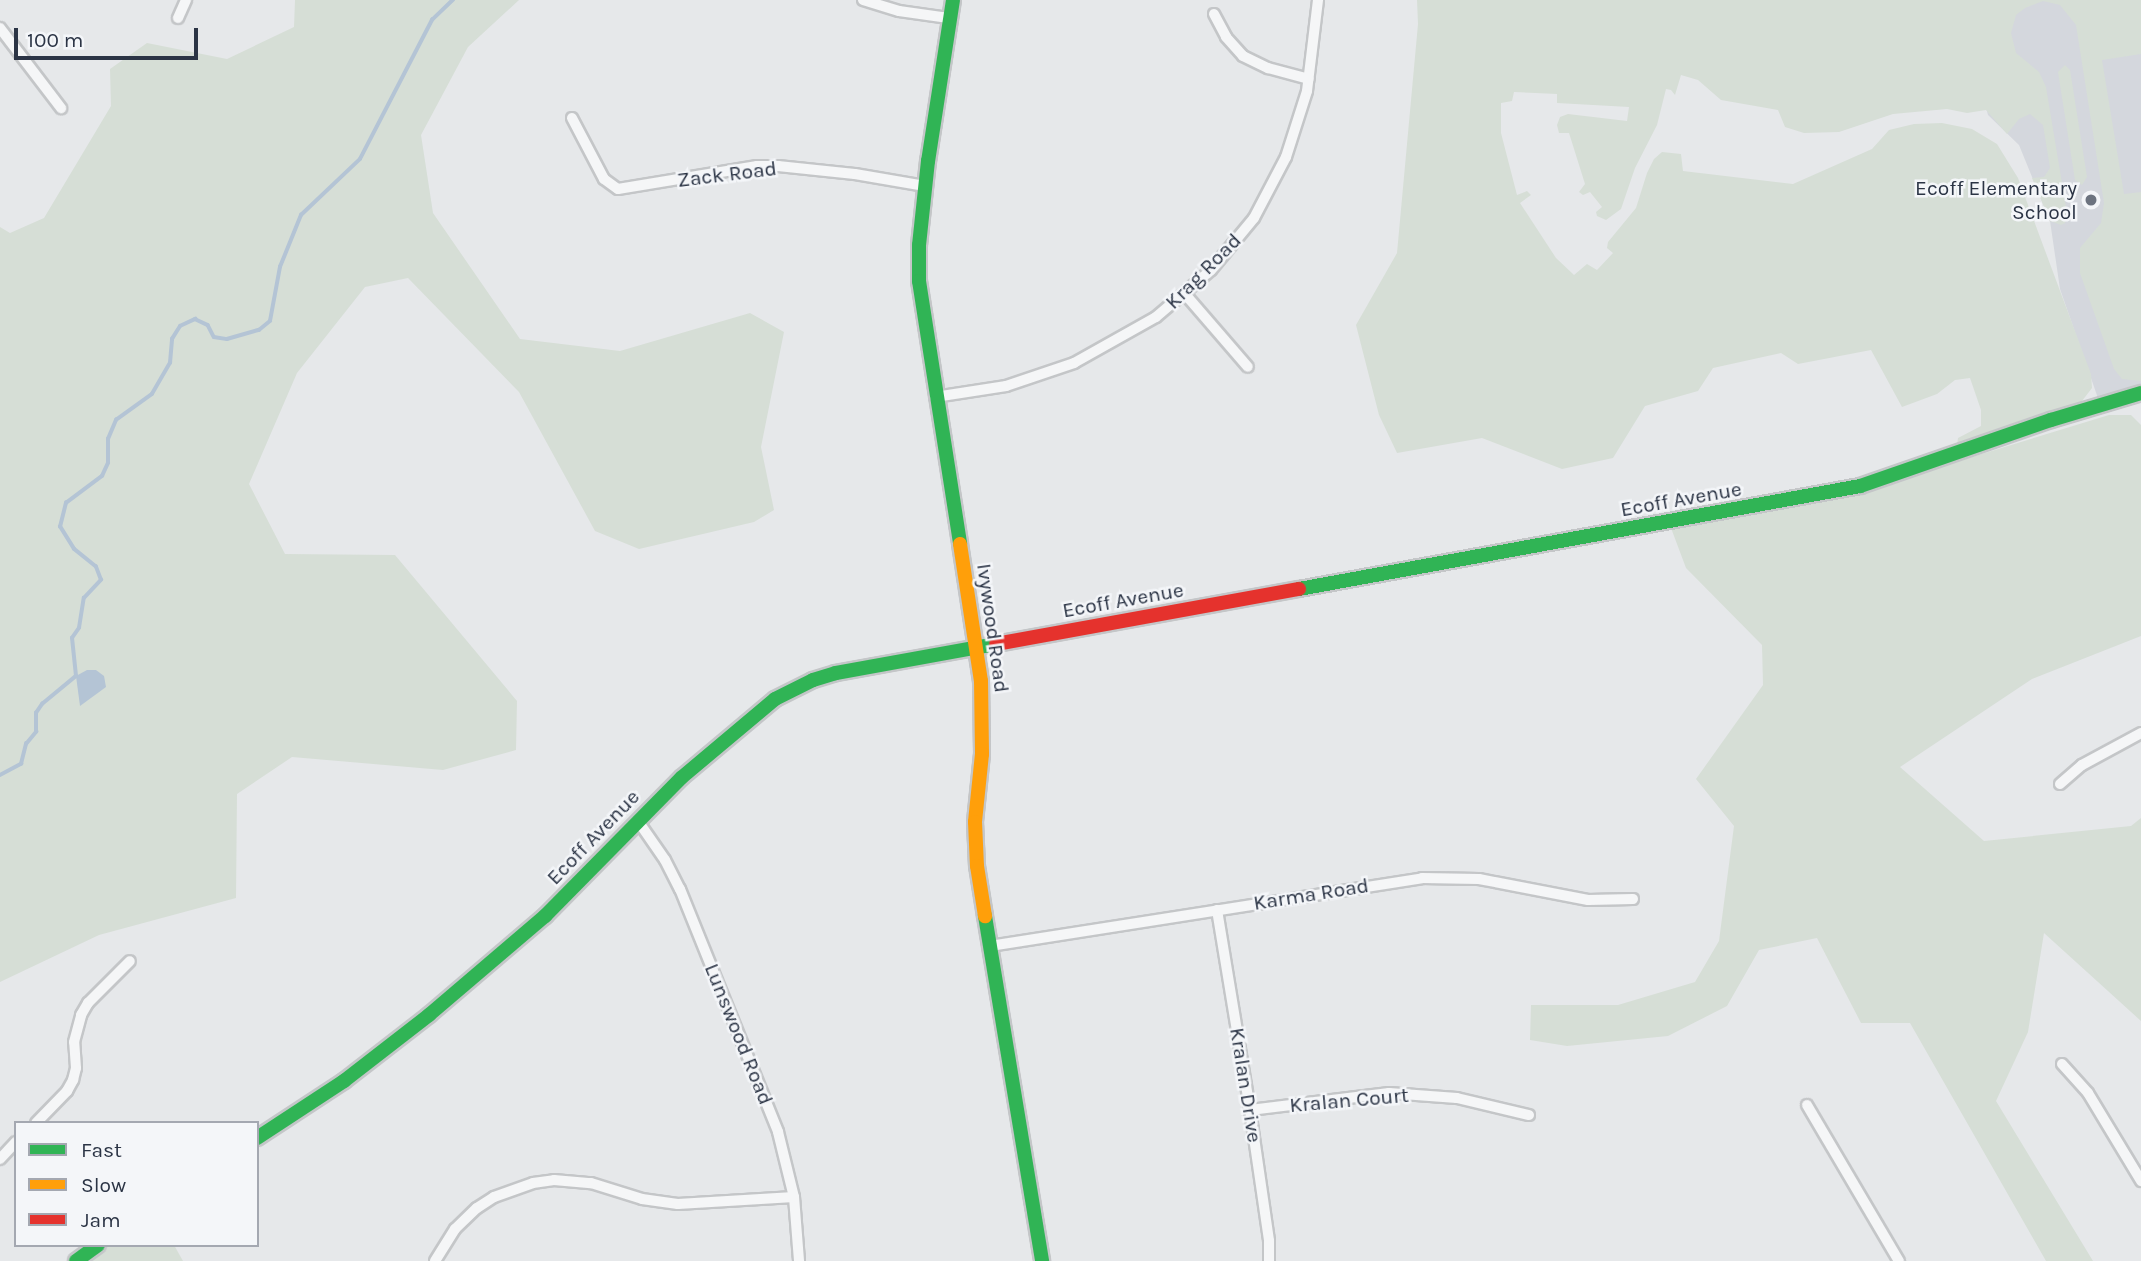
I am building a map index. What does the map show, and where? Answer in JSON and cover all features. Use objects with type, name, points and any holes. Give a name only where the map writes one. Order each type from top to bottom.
[{"type":"street","points":[[178,18],[186,0]]},
{"type":"street","points":[[863,0],[899,11],[949,18]]},
{"type":"street","name":"Ivywood Road","points":[[953,0],[925,186],[919,281],[935,397],[977,647],[983,718],[976,850],[1044,1261]]},
{"type":"street","name":"Krag Road","points":[[935,397],[1006,386],[1069,365],[1132,333],[1185,294],[1236,243],[1270,192],[1296,132],[1309,79],[1318,0]]},
{"type":"street","points":[[1214,14],[1226,37],[1243,56],[1268,68],[1309,79]]},
{"type":"street","points":[[0,28],[61,108]]},
{"type":"street","name":"Zack Road","points":[[572,118],[604,179],[612,186],[628,187],[757,166],[855,174],[925,186]]},
{"type":"street","points":[[1185,294],[1248,367]]},
{"type":"street","name":"Ecoff Avenue","points":[[259,1137],[344,1081],[429,1015],[545,916],[638,821],[729,735],[796,687],[836,673],[1860,486],[1916,470],[2051,420],[2141,393]]},
{"type":"street","points":[[2060,784],[2082,765],[2141,733]]},
{"type":"street","name":"Lunswood Road","points":[[638,821],[665,860],[680,889],[778,1132],[794,1197],[799,1261]]},
{"type":"street","name":"Karma Road","points":[[990,946],[1422,878],[1479,880],[1588,900],[1633,899]]},
{"type":"street","name":"Kralan Drive","points":[[1217,910],[1250,1110],[1269,1241],[1269,1261]]},
{"type":"street","points":[[38,1121],[67,1091],[73,1080],[75,1035],[81,1015],[88,1003],[130,961]]},
{"type":"street","points":[[2062,1064],[2088,1094],[2141,1181]]},
{"type":"street","name":"Kralan Court","points":[[1250,1110],[1389,1093],[1457,1098],[1529,1115]]},
{"type":"street","points":[[1807,1105],[1899,1261]]},
{"type":"street","points":[[0,1159],[14,1144]]},
{"type":"street","points":[[435,1261],[455,1229],[477,1208],[494,1197],[533,1183],[554,1180],[591,1183],[642,1199],[677,1204],[794,1197]]},
{"type":"street","points":[[76,1261],[96,1247]]},
{"type":"shaded area","points":[[295,0],[519,0],[468,47],[421,135],[433,213],[520,339],[620,351],[750,313],[784,332],[761,447],[774,510],[754,522],[639,549],[595,531],[519,392],[408,278],[365,287],[297,373],[249,484],[285,554],[395,555],[517,701],[516,750],[443,770],[292,757],[237,794],[236,898],[99,935],[0,982],[0,227],[10,233],[44,218],[111,106],[110,69],[147,43],[227,59],[294,27]]},
{"type":"shaded area","points":[[1417,0],[2141,0],[2141,54],[2102,60],[2124,194],[2141,192],[2141,381],[2122,379],[2114,369],[2080,273],[2080,248],[2101,223],[2104,203],[2076,25],[2060,5],[2043,1],[2016,15],[2011,33],[2016,53],[2039,72],[2046,87],[2067,213],[2065,223],[2061,225],[2050,221],[2032,178],[2044,177],[2050,168],[2043,125],[2030,114],[2019,119],[2007,134],[1986,110],[1967,113],[1947,109],[1893,114],[1839,132],[1804,133],[1785,127],[1778,110],[1721,100],[1698,80],[1681,75],[1675,95],[1666,89],[1657,125],[1635,168],[1621,209],[1606,220],[1597,216],[1596,212],[1602,207],[1590,192],[1583,195],[1579,192],[1585,184],[1569,133],[1559,133],[1557,125],[1560,117],[1568,114],[1627,121],[1629,107],[1557,103],[1557,94],[1514,92],[1512,101],[1501,103],[1501,133],[1517,195],[1527,191],[1531,195],[1520,203],[1556,258],[1574,275],[1587,264],[1597,270],[1613,253],[1607,248],[1608,242],[1636,208],[1647,173],[1654,159],[1662,152],[1681,154],[1683,171],[1793,184],[1872,149],[1889,130],[1914,124],[1942,123],[1972,129],[1997,144],[2018,178],[2091,374],[2092,388],[2082,401],[1957,445],[1958,438],[1981,426],[1981,410],[1970,378],[1955,380],[1937,394],[1902,407],[1871,350],[1798,364],[1781,353],[1713,368],[1698,391],[1645,406],[1613,458],[1562,469],[1482,438],[1397,453],[1379,415],[1356,325],[1397,253],[1418,24]]},
{"type":"shaded area","name":"Ecoff Elementary School","points":[[1957,0],[2141,0],[2141,392],[2100,404],[2060,289],[2050,221],[2019,145],[1988,115]]},
{"type":"shaded area","points":[[2065,65],[2070,70],[2087,177],[2082,185],[2075,180],[2058,72]]},
{"type":"shaded area","points":[[2109,415],[2131,415],[2141,425],[2141,636],[2032,679],[1900,767],[1984,841],[2131,826],[2141,818],[2141,1021],[2044,933],[2028,1032],[1996,1101],[2093,1261],[2046,1261],[1910,1023],[1861,1023],[1817,938],[1759,950],[1727,1006],[1668,1036],[1567,1046],[1530,1040],[1531,1005],[1618,1005],[1695,982],[1719,941],[1734,826],[1696,779],[1763,685],[1762,645],[1686,568],[1671,528],[1861,491]]},
{"type":"shaded area","points":[[104,1247],[175,1247],[183,1261],[84,1261]]},
{"type":"water","points":[[87,670],[96,670],[104,676],[106,687],[80,706],[76,676]]},
{"type":"waterway","points":[[0,775],[21,764],[26,744],[36,732],[36,713],[42,704],[76,676],[72,638],[79,628],[84,598],[101,580],[96,567],[74,549],[60,527],[66,503],[102,476],[108,463],[108,439],[116,420],[152,394],[170,363],[172,339],[180,326],[195,319],[208,325],[214,337],[227,339],[259,330],[270,321],[280,267],[301,215],[360,159],[432,20],[453,0]]},
{"type":"traffic: fast","points":[[953,0],[928,161],[919,245],[919,281],[960,544]]},
{"type":"traffic: fast","points":[[1299,589],[1860,486],[2051,420],[2141,393]]},
{"type":"traffic: fast","points":[[259,1137],[344,1081],[429,1015],[545,916],[681,778],[775,699],[813,680],[836,673],[996,644]]},
{"type":"traffic: fast","points":[[985,916],[1042,1261]]},
{"type":"traffic: fast","points":[[76,1261],[95,1247]]},
{"type":"traffic: slow","points":[[960,544],[981,681],[982,754],[975,822],[977,866],[985,916]]},
{"type":"traffic: jam","points":[[996,644],[1299,589]]},
{"type":"place","name":"Ecoff Elementary School","points":[[2091,200]]}]
